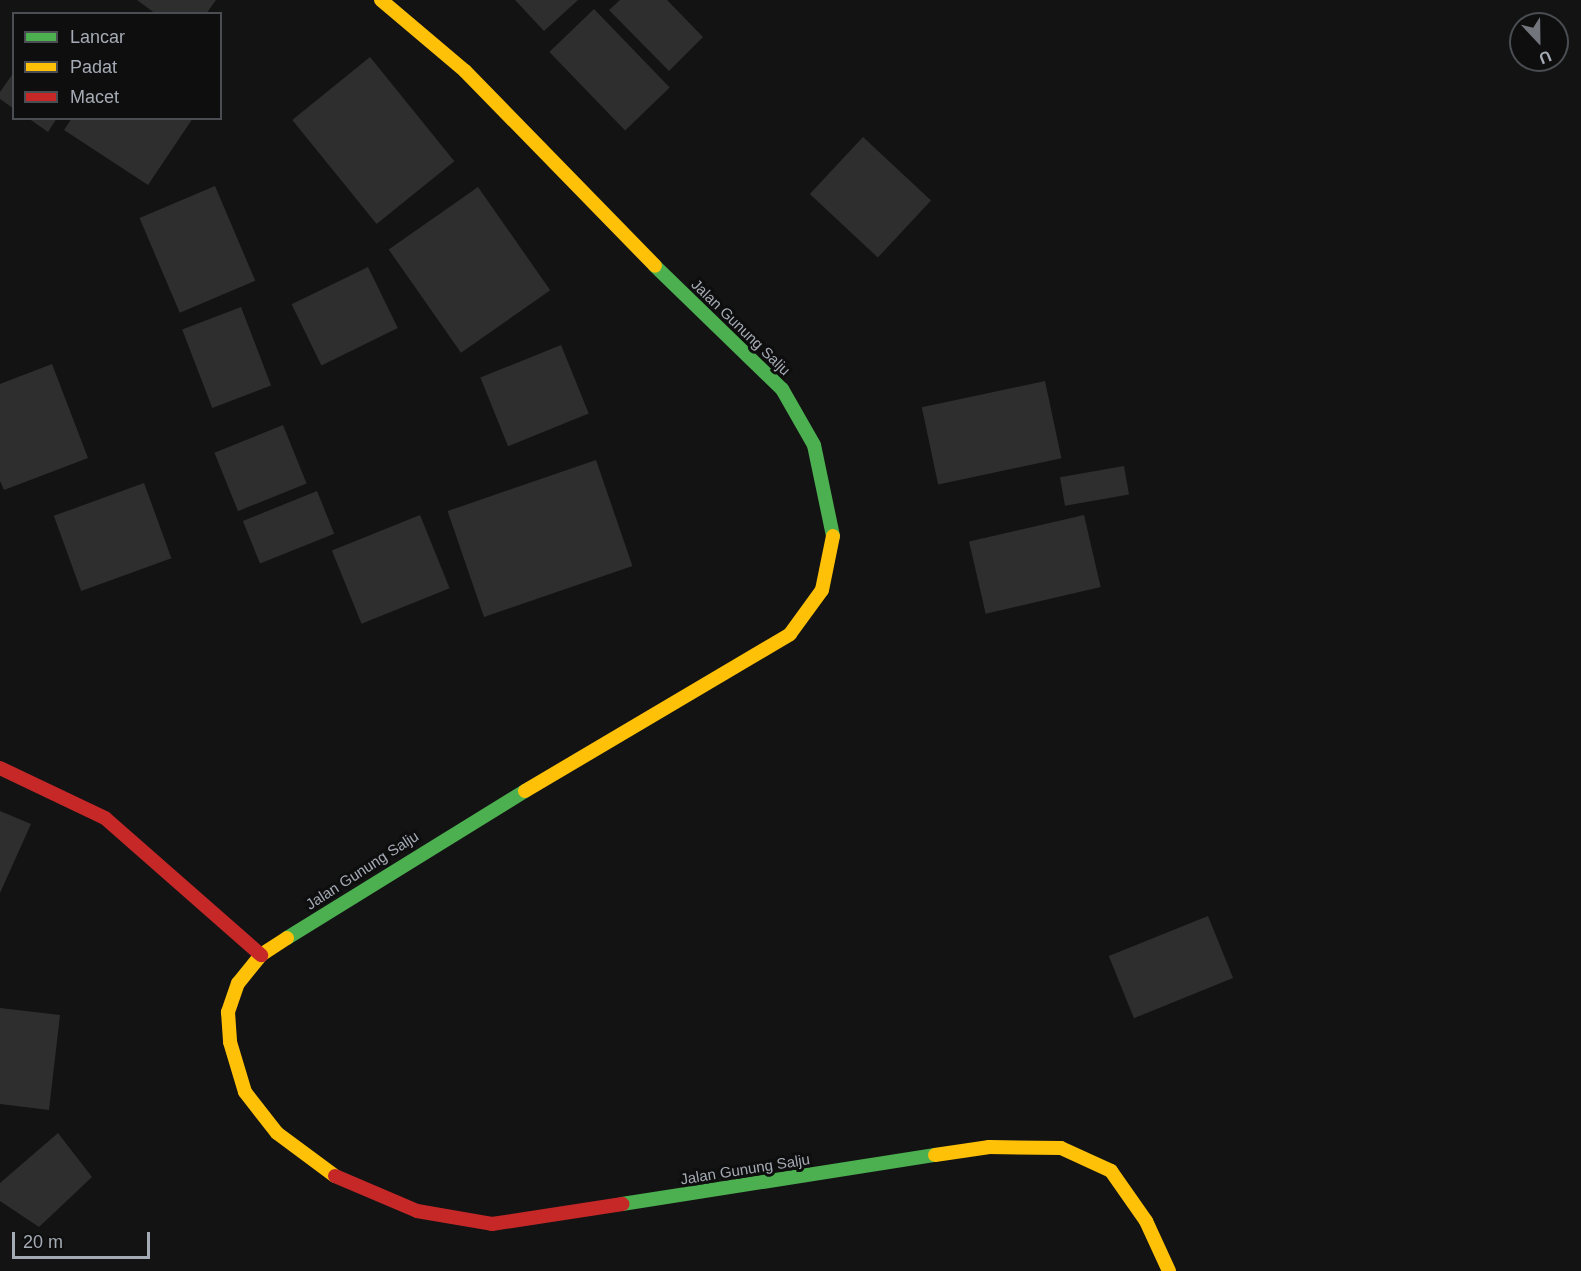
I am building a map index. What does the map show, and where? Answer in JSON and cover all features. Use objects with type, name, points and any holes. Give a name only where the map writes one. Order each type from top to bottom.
[{"type":"main road","name":"Jalan Gunung Salju","points":[[381,0],[465,71],[594,207],[782,389],[814,445],[834,530],[822,590],[790,634],[418,853],[261,955],[238,983],[228,1012],[230,1042],[245,1092],[277,1133],[310,1161],[346,1183],[417,1211],[492,1224],[989,1147],[1060,1148],[1111,1171],[1146,1221],[1168,1271]]},
{"type":"main road","points":[[0,768],[105,818],[261,955]]},
{"type":"building","points":[[137,0],[216,0],[207,12],[153,12]]},
{"type":"building","points":[[515,0],[578,0],[544,31]]},
{"type":"building","points":[[620,0],[667,0],[703,37],[669,71],[609,10]]},
{"type":"building","points":[[594,9],[670,87],[625,130],[549,52]]},
{"type":"building","points":[[370,57],[454,161],[377,224],[292,120]]},
{"type":"building","points":[[12,75],[12,108],[0,99],[0,92]]},
{"type":"building","points":[[31,120],[56,120],[48,132]]},
{"type":"building","points":[[71,120],[192,120],[148,185],[64,130]]},
{"type":"building","points":[[863,137],[931,200],[878,257],[810,194]]},
{"type":"building","points":[[215,186],[255,281],[180,313],[140,218]]},
{"type":"building","points":[[478,187],[550,290],[461,353],[389,250]]},
{"type":"building","points":[[368,267],[398,328],[321,365],[292,304]]},
{"type":"building","points":[[241,307],[271,385],[212,408],[182,330]]},
{"type":"building","points":[[561,345],[589,414],[508,446],[480,378]]},
{"type":"building","points":[[52,364],[88,458],[4,490],[0,481],[0,384]]},
{"type":"building","points":[[1045,381],[1061,458],[938,484],[922,407]]},
{"type":"building","points":[[283,425],[307,483],[238,511],[214,453]]},
{"type":"building","points":[[596,460],[632,566],[484,617],[448,511]]},
{"type":"building","points":[[1124,466],[1129,495],[1065,506],[1060,477]]},
{"type":"building","points":[[144,483],[171,558],[81,591],[54,516]]},
{"type":"building","points":[[317,491],[334,534],[260,564],[243,521]]},
{"type":"building","points":[[420,515],[450,588],[362,624],[332,551]]},
{"type":"building","points":[[1084,515],[1101,587],[986,614],[969,542]]},
{"type":"building","points":[[0,811],[31,824],[0,893]]},
{"type":"building","points":[[1208,916],[1233,978],[1134,1018],[1109,956]]},
{"type":"building","points":[[0,1008],[60,1015],[49,1110],[0,1104]]},
{"type":"building","points":[[58,1133],[92,1177],[39,1227],[0,1201],[0,1183]]},
{"type":"traffic: fast","points":[[655,266],[782,389],[814,445],[833,536]]},
{"type":"traffic: fast","points":[[287,938],[525,791]]},
{"type":"traffic: fast","points":[[622,1204],[935,1155]]},
{"type":"traffic: slow","points":[[381,0],[465,71],[655,266]]},
{"type":"traffic: slow","points":[[525,791],[790,634],[822,590],[833,536]]},
{"type":"traffic: slow","points":[[287,938],[261,955],[238,983],[228,1012],[230,1042],[245,1092],[277,1133],[335,1176]]},
{"type":"traffic: slow","points":[[935,1155],[989,1147],[1061,1148],[1111,1171],[1146,1221],[1169,1271]]},
{"type":"traffic: jam","points":[[0,768],[105,818],[261,955]]},
{"type":"traffic: jam","points":[[335,1176],[417,1211],[492,1224],[622,1204]]}]
